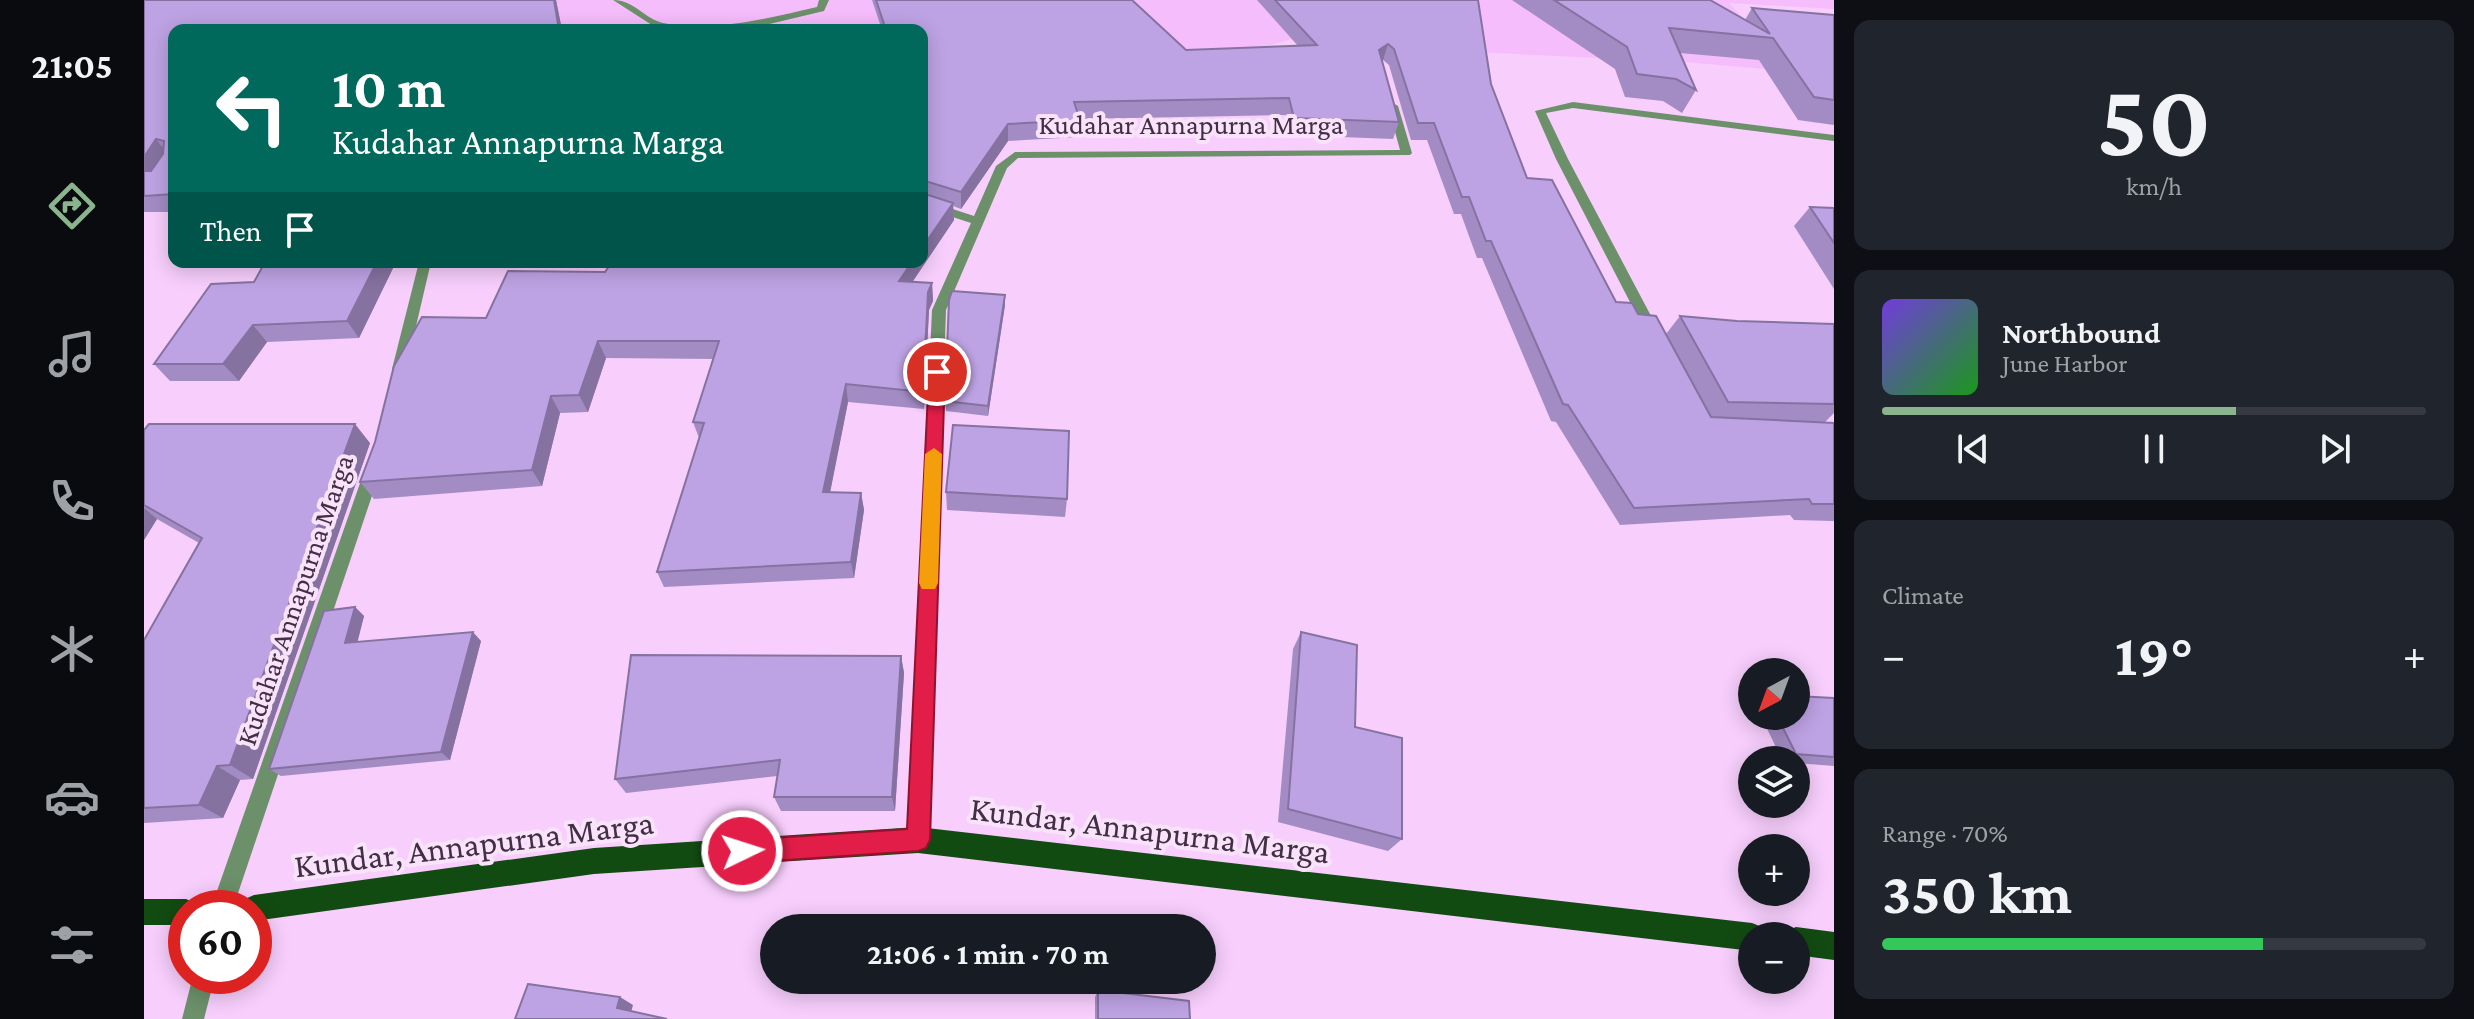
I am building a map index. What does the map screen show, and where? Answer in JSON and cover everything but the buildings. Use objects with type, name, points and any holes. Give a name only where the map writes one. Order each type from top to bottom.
[{"type":"main road","name":"Kundar, Annapurna Marga","points":[[272,906],[594,861],[918,840],[1738,935]]},
{"type":"main road","points":[[144,912],[168,912]]},
{"type":"main road","points":[[1810,943],[1834,946]]},
{"type":"street","points":[[618,0],[656,24]]},
{"type":"street","points":[[759,24],[821,9],[824,0]]},
{"type":"street","name":"Kudahar Annapurna Marga","points":[[918,840],[939,310],[1002,166],[1015,155],[1406,153],[1390,95]]},
{"type":"street","points":[[1659,345],[1540,111],[1573,105],[1834,138]]},
{"type":"street","points":[[928,205],[978,221]]},
{"type":"street","points":[[395,383],[424,268]]},
{"type":"street","name":"Kudahar Annapurna Marga","points":[[228,890],[377,458]]},
{"type":"street","points":[[193,1019],[199,994]]},
{"type":"shaded area","points":[[144,0],[1834,0],[1834,9],[1729,3],[1790,71],[1684,62],[1473,52],[1393,10],[1240,54],[928,30],[928,24],[168,24]]},
{"type":"slow traffic","points":[[928,583],[934,454]]},
{"type":"route","points":[[742,851],[918,840],[937,372]]}]
